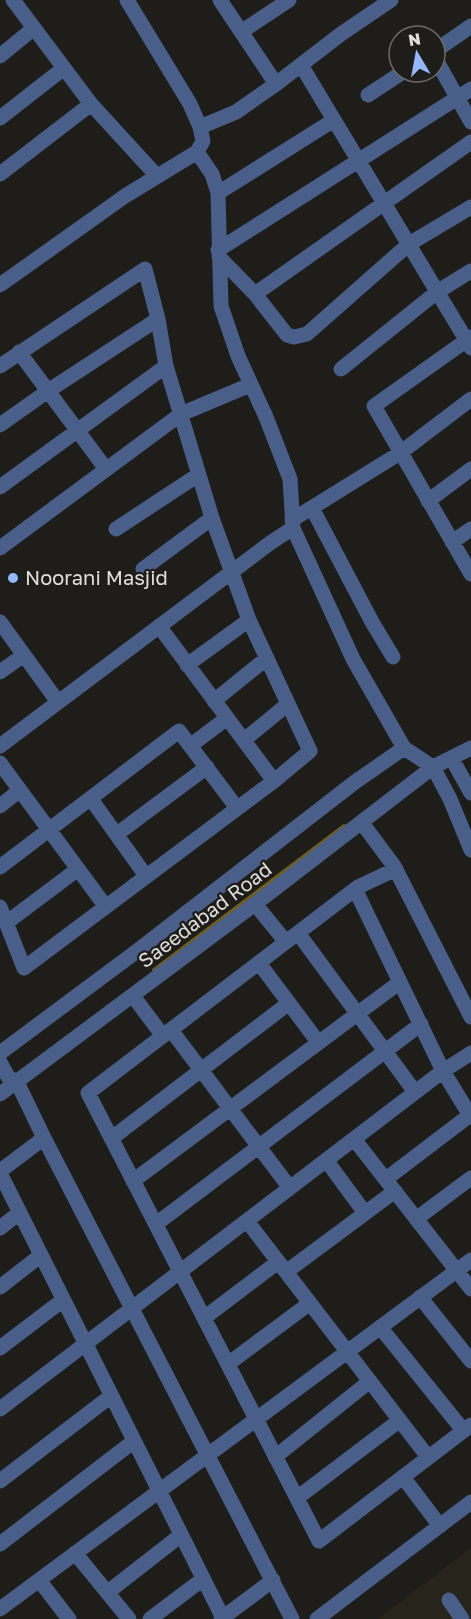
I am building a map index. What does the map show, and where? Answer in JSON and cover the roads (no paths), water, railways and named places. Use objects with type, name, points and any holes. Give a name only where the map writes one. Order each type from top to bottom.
[{"type":"street","points":[[13,0],[91,104],[157,176]]},
{"type":"street","points":[[0,285],[125,196],[197,152],[203,141],[200,127],[190,104],[127,0]]},
{"type":"street","points":[[220,0],[276,84]]},
{"type":"street","points":[[241,32],[289,0]]},
{"type":"street","points":[[200,127],[236,112],[340,34],[391,0]]},
{"type":"street","points":[[447,43],[471,26]]},
{"type":"street","points":[[0,56],[34,28]]},
{"type":"street","points":[[301,65],[437,292],[469,341],[374,406],[471,574]]},
{"type":"street","points":[[0,118],[64,68]]},
{"type":"street","points":[[447,79],[471,122]]},
{"type":"street","points":[[368,95],[387,83]]},
{"type":"street","points":[[218,254],[471,89]]},
{"type":"street","points":[[0,174],[91,104]]},
{"type":"street","points":[[218,193],[334,120]]},
{"type":"street","points":[[255,294],[471,142]]},
{"type":"street","points":[[197,152],[212,174],[218,193],[221,306],[249,385],[266,417],[290,479],[292,524],[353,659],[404,748],[433,767],[450,799],[471,850]]},
{"type":"street","points":[[218,254],[255,294],[287,335],[294,337],[307,334],[409,244],[471,207]]},
{"type":"street","points":[[0,366],[145,269],[158,319],[166,366],[212,518],[249,620],[310,751],[274,781],[24,968],[0,907]]},
{"type":"street","points":[[341,369],[437,292],[471,271]]},
{"type":"street","points":[[0,425],[158,319]]},
{"type":"street","points":[[19,352],[106,469]]},
{"type":"street","points":[[0,487],[166,366]]},
{"type":"street","points":[[1,545],[181,414],[249,385]]},
{"type":"street","points":[[0,746],[231,573],[312,508],[400,453],[471,399]]},
{"type":"street","points":[[428,501],[471,469]]},
{"type":"street","points":[[116,529],[198,475]]},
{"type":"street","points":[[312,508],[393,657]]},
{"type":"street","points":[[143,569],[212,518]]},
{"type":"street","points":[[452,542],[471,529]]},
{"type":"street","points":[[187,665],[249,620]]},
{"type":"street","points":[[0,622],[58,702]]},
{"type":"street","points":[[159,626],[274,781]]},
{"type":"street","points":[[0,672],[24,655]]},
{"type":"street","points":[[214,700],[267,658]]},
{"type":"street","points":[[244,740],[288,704]]},
{"type":"street","points":[[190,746],[227,718]]},
{"type":"street","points":[[0,867],[179,731],[237,808]]},
{"type":"street","name":"Saeedabad Road","points":[[0,1055],[356,782],[404,748]]},
{"type":"street","name":"Saeedabad Road","points":[[0,1094],[255,904],[433,767],[471,748]]},
{"type":"street","points":[[452,759],[471,793]]},
{"type":"street","points":[[0,763],[106,907]]},
{"type":"street","points":[[117,834],[207,768]]},
{"type":"street","points":[[0,806],[20,790]]},
{"type":"street","points":[[91,799],[146,876]]},
{"type":"street","points":[[362,823],[396,869],[471,1017]]},
{"type":"street","points":[[6,923],[78,868]]},
{"type":"street","points":[[380,1327],[467,1428],[319,1541],[88,1093],[356,889],[396,869]]},
{"type":"street","points":[[356,889],[443,1071],[470,1116],[386,1179]]},
{"type":"street","points":[[255,904],[292,937],[357,1013],[415,1092]]},
{"type":"street","points":[[259,963],[318,1042]]},
{"type":"street","points":[[133,1180],[400,982]]},
{"type":"street","points":[[133,996],[201,1070],[290,1188]]},
{"type":"street","points":[[112,1138],[289,1003]]},
{"type":"street","points":[[156,1224],[421,1024]]},
{"type":"street","points":[[2,1405],[181,1272],[415,1092],[471,1053]]},
{"type":"street","points":[[0,1055],[8,1077],[17,1082],[292,1619]]},
{"type":"street","points":[[44,1138],[0,1172],[222,1618],[273,1580]]},
{"type":"street","points":[[354,1139],[471,1289]]},
{"type":"street","points":[[326,1160],[365,1213]]},
{"type":"street","points":[[416,1219],[471,1178]]},
{"type":"street","points":[[204,1318],[395,1191]]},
{"type":"street","points":[[0,1228],[19,1213]]},
{"type":"street","points":[[247,1221],[428,1457]]},
{"type":"street","points":[[0,1287],[40,1256]]},
{"type":"street","points":[[0,1609],[471,1260]]},
{"type":"street","points":[[420,1297],[471,1361]]},
{"type":"street","points":[[0,1348],[63,1300]]},
{"type":"street","points":[[228,1364],[310,1303]]},
{"type":"street","points":[[275,1457],[370,1381]]},
{"type":"street","points":[[0,1481],[111,1396]]},
{"type":"street","points":[[297,1498],[400,1420]]},
{"type":"street","points":[[0,1544],[134,1441]]},
{"type":"street","points":[[403,1476],[440,1526]]},
{"type":"street","points":[[317,1619],[471,1502]]},
{"type":"street","points":[[108,1592],[181,1535]]},
{"type":"street","points":[[75,1553],[129,1619]]},
{"type":"street","points":[[150,1619],[203,1579]]},
{"type":"street","points":[[39,1580],[69,1619]]},
{"type":"street","points":[[449,1600],[462,1619]]},
{"type":"waterway","points":[[154,970],[344,826]]},
{"type":"place","name":"Noorani Masjid","points":[[13,578]]}]
